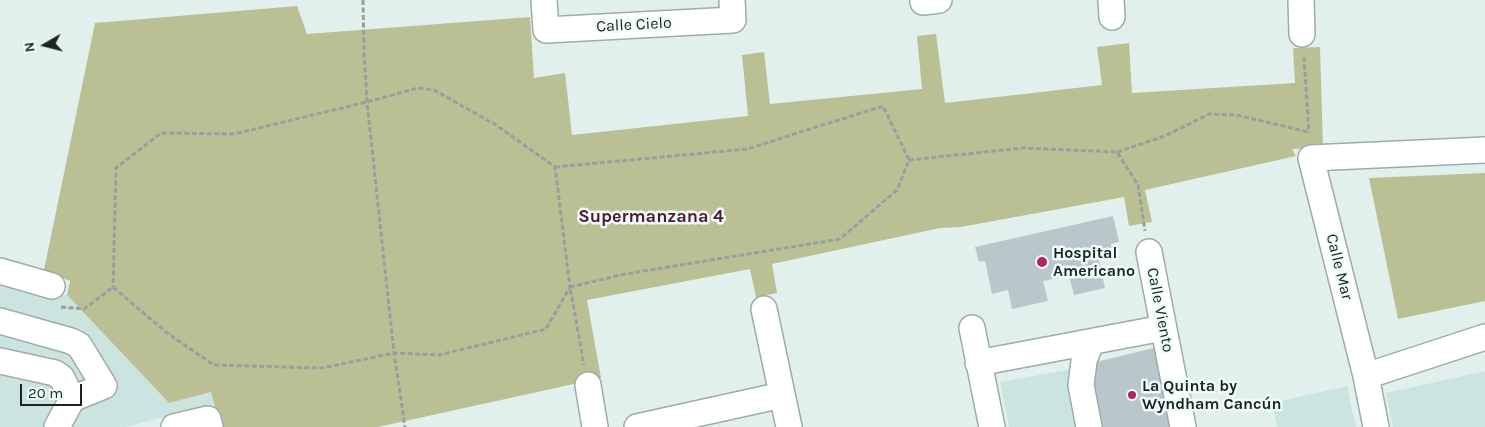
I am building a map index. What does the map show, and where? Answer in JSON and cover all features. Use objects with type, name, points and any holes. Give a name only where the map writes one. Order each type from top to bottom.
[{"type":"street","name":"Calle Cielo","points":[[544,0],[546,30],[733,20],[732,0]]},
{"type":"street","points":[[923,0],[923,2],[939,0]]},
{"type":"street","points":[[1301,0],[1302,34]]},
{"type":"street","points":[[1311,158],[1485,150]]},
{"type":"street","name":"Calle Mar","points":[[1311,158],[1366,376],[1376,427]]},
{"type":"street","name":"Calle Viento","points":[[1148,252],[1183,427]]},
{"type":"street","points":[[0,271],[54,296]]},
{"type":"street","points":[[764,309],[788,427]]},
{"type":"street","points":[[0,321],[79,345],[104,386],[72,399],[58,427]]},
{"type":"street","points":[[972,328],[992,427]]},
{"type":"street","points":[[978,363],[1163,328]]},
{"type":"street","points":[[1366,376],[1485,337]]},
{"type":"street","points":[[1089,427],[1081,385],[1084,362],[1091,342]]},
{"type":"street","points":[[1048,350],[1081,385]]},
{"type":"street","points":[[0,361],[55,374],[62,378],[72,399]]},
{"type":"street","points":[[588,385],[595,427]]},
{"type":"street","points":[[637,427],[782,395]]},
{"type":"street","points":[[174,427],[209,423]]},
{"type":"path","points":[[363,0],[367,102],[394,353],[405,427]]},
{"type":"path","points":[[1302,34],[1311,158]]},
{"type":"path","points":[[418,88],[434,90],[496,125],[555,167],[747,149],[883,106],[909,160],[897,190],[840,239],[625,274],[570,287],[546,329],[439,355],[394,353],[322,368],[214,365],[167,333],[113,287],[116,168],[161,133],[234,134],[418,88]]},
{"type":"path","points":[[909,160],[1023,148],[1117,152],[1165,136],[1209,114],[1236,115],[1309,132]]},
{"type":"path","points":[[1117,152],[1138,185],[1148,252]]},
{"type":"path","points":[[555,167],[570,287],[588,385]]},
{"type":"path","points":[[54,296],[84,309],[113,287]]},
{"type":"shaded area","points":[[0,283],[67,295],[169,403],[211,392],[214,404],[125,427],[0,427]]},
{"type":"shaded area","points":[[1150,355],[1166,427],[1009,427],[1000,382]]},
{"type":"shaded area","points":[[1485,371],[1485,427],[1393,427],[1386,393]]},
{"type":"shaded area","points":[[1347,386],[1356,427],[1277,427],[1272,403]]},
{"type":"green space","points":[[297,6],[307,34],[530,17],[534,78],[565,73],[572,135],[748,116],[742,55],[764,52],[770,104],[922,89],[917,36],[936,34],[945,103],[1102,85],[1097,47],[1129,43],[1132,93],[1295,83],[1293,48],[1320,47],[1323,148],[1292,149],[1296,156],[1145,190],[1152,222],[1129,226],[1124,197],[961,227],[940,228],[772,264],[777,293],[756,297],[750,269],[587,300],[601,378],[378,427],[220,427],[211,392],[169,403],[67,295],[70,281],[44,270],[95,23]]},
{"type":"green space","points":[[1485,173],[1485,301],[1398,319],[1369,178]]},
{"type":"building","name":"Hospital Americano","points":[[1113,216],[1119,242],[1111,244],[1112,248],[1097,252],[1105,288],[1074,295],[1069,276],[1043,281],[1048,301],[1012,309],[1008,290],[992,294],[985,261],[979,262],[975,247]]},
{"type":"building","name":"La Quinta by Wyndham Cancún","points":[[1158,347],[1176,427],[1101,427],[1088,364]]},
{"type":"place","name":"Hospital Americano","points":[[1042,262]]},
{"type":"place","name":"La Quinta by Wyndham Cancún","points":[[1132,395]]},
{"type":"district","name":"Supermanzana 4","points":[[651,217]]}]
